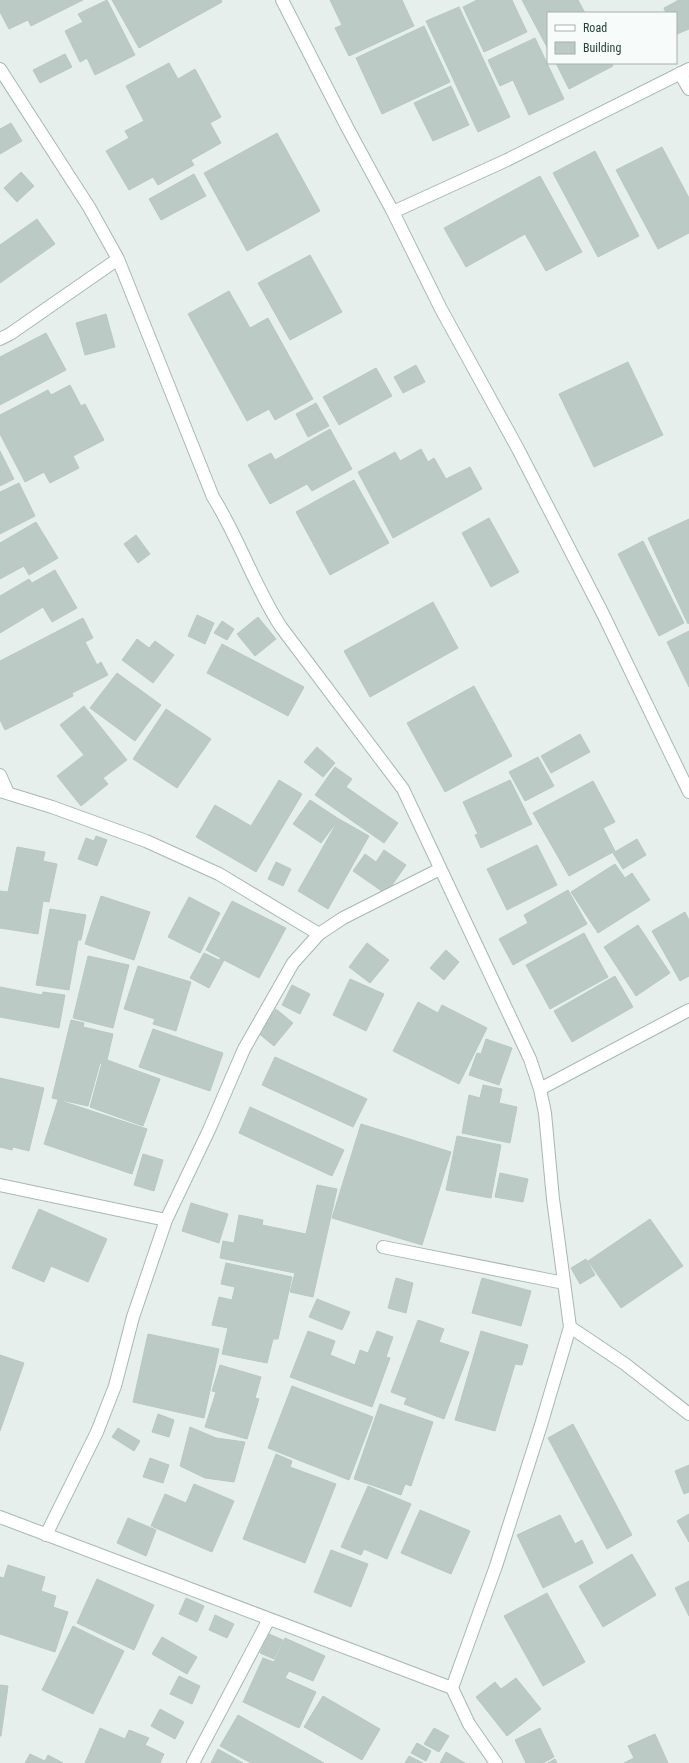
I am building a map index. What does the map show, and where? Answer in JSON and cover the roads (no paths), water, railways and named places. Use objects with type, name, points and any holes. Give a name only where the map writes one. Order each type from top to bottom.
[{"type":"street","points":[[282,0],[346,127],[393,212],[441,309],[518,449],[603,614],[689,792]]},
{"type":"street","points":[[0,70],[89,207],[118,259],[213,497],[226,516],[267,606],[281,627],[403,788],[530,1059],[540,1089],[545,1114],[553,1199],[570,1327],[542,1425],[496,1566],[452,1688],[468,1724],[496,1763]]},
{"type":"street","points":[[393,212],[507,160],[685,71],[689,89]]},
{"type":"street","points":[[0,339],[10,334],[118,259]]},
{"type":"street","points":[[0,775],[4,792],[146,841],[206,868],[219,874],[319,934]]},
{"type":"street","points":[[46,1535],[97,1432],[115,1386],[133,1317],[166,1220],[209,1130],[244,1048],[293,963],[319,934],[343,918],[440,869]]},
{"type":"street","points":[[540,1089],[689,1010]]},
{"type":"street","points":[[0,1185],[166,1220]]},
{"type":"street","points":[[383,1247],[564,1283]]},
{"type":"street","points":[[570,1327],[625,1364],[689,1414]]},
{"type":"street","points":[[0,1517],[452,1688]]},
{"type":"street","points":[[193,1763],[269,1619]]}]
